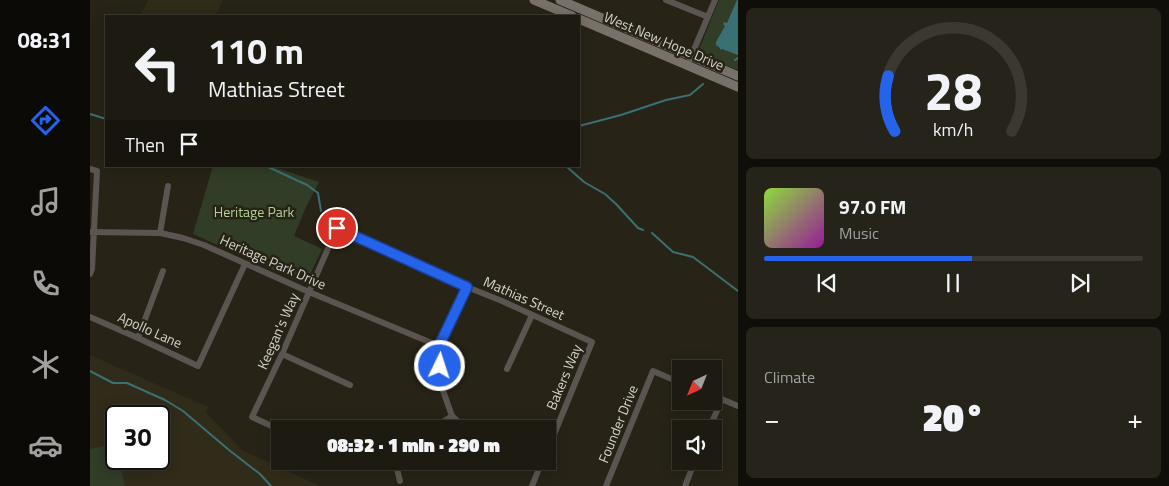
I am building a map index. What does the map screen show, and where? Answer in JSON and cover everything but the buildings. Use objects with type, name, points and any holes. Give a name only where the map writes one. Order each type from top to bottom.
[{"type":"main road","points":[[534,0],[570,15]]},
{"type":"main road","name":"West New Hope Drive","points":[[560,0],[738,76]]},
{"type":"main road","name":"West New Hope Drive","points":[[580,19],[736,85]]},
{"type":"street","points":[[666,0],[708,17]]},
{"type":"street","points":[[687,66],[715,0]]},
{"type":"street","points":[[90,169],[97,171],[92,232],[92,269],[90,274]]},
{"type":"street","points":[[160,233],[168,186]]},
{"type":"street","name":"Mathias Street","points":[[337,228],[592,342]]},
{"type":"street","name":"Keegan's Way","points":[[271,426],[252,417],[282,354],[337,228]]},
{"type":"street","name":"Heritage Park Drive","points":[[92,232],[160,233],[190,240],[439,346]]},
{"type":"street","name":"Apollo Lane","points":[[90,317],[198,366],[245,264]]},
{"type":"street","points":[[138,338],[163,271]]},
{"type":"street","points":[[456,420],[452,416],[441,385],[439,346],[467,287]]},
{"type":"street","points":[[507,368],[532,315]]},
{"type":"street","name":"Bakers Way","points":[[556,430],[592,342]]},
{"type":"street","points":[[282,354],[350,385]]},
{"type":"street","name":"Founder Drive","points":[[606,486],[653,371],[672,378]]},
{"type":"street","points":[[722,399],[738,406]]},
{"type":"street","points":[[446,420],[452,416]]},
{"type":"street","points":[[397,470],[400,481]]},
{"type":"street","points":[[532,486],[539,470]]},
{"type":"street","points":[[684,486],[691,470]]},
{"type":"shaded area","points":[[148,0],[223,0],[216,15],[140,15]]},
{"type":"shaded area","points":[[90,355],[208,407],[206,412],[242,450],[271,463],[271,470],[285,470],[320,486],[90,486]]},
{"type":"green space","points":[[719,0],[738,0],[738,70],[699,55],[698,52]]},
{"type":"green space","name":"Heritage Park","points":[[213,167],[274,167],[319,182],[294,236],[322,249],[307,281],[300,282],[193,234]]},
{"type":"green space","points":[[105,446],[105,470],[121,470],[125,486],[90,486],[90,449]]},
{"type":"water","points":[[737,0],[738,55],[720,50],[716,45],[725,26],[723,24],[724,22],[727,23]]},
{"type":"waterway","points":[[580,126],[666,100],[690,95],[703,84]]},
{"type":"waterway","points":[[90,114],[105,119]]},
{"type":"waterway","points":[[268,167],[307,185],[318,193],[321,211]]},
{"type":"waterway","points":[[567,167],[584,182],[605,194],[638,228],[643,230]]},
{"type":"waterway","points":[[652,233],[673,252],[693,257],[738,291]]},
{"type":"waterway","points":[[90,371],[113,383],[127,383],[165,400],[183,411],[260,474],[271,486]]},
{"type":"route","points":[[337,228],[467,287],[439,346],[440,366]]}]
